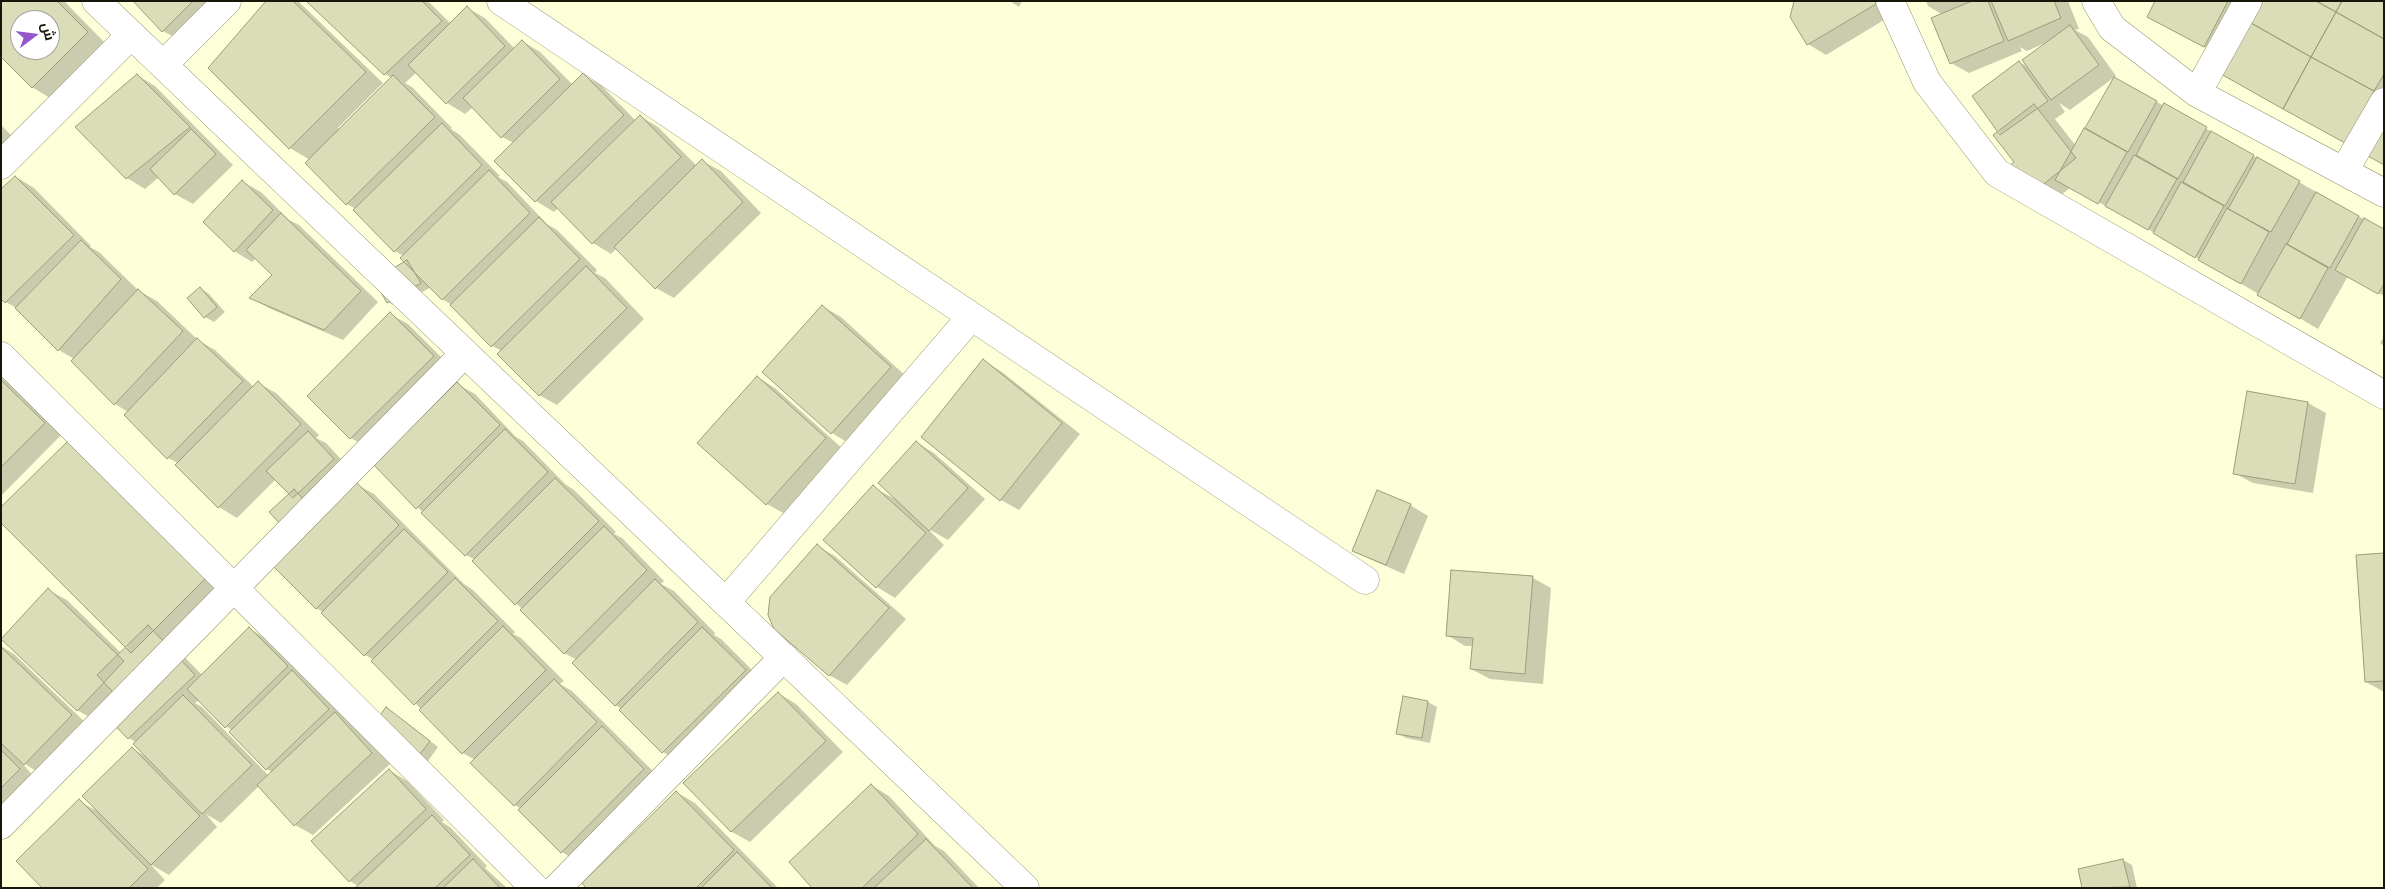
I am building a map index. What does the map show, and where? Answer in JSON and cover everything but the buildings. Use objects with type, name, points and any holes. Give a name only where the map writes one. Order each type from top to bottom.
[{"type":"street","points":[[96,1],[1025,888]]},
{"type":"street","points":[[163,65],[227,1]]},
{"type":"street","points":[[501,1],[1365,580]]},
{"type":"street","points":[[1890,1],[1927,82],[1997,173],[2384,395]]},
{"type":"street","points":[[2096,1],[2112,28],[2198,93],[2384,193]]},
{"type":"street","points":[[2198,93],[2248,1]]},
{"type":"street","points":[[1,166],[131,35]]},
{"type":"street","points":[[2344,171],[2384,102]]},
{"type":"street","points":[[726,602],[971,316]]},
{"type":"street","points":[[1,825],[465,353]]},
{"type":"street","points":[[1,356],[535,888]]},
{"type":"street","points":[[557,888],[784,657]]}]
